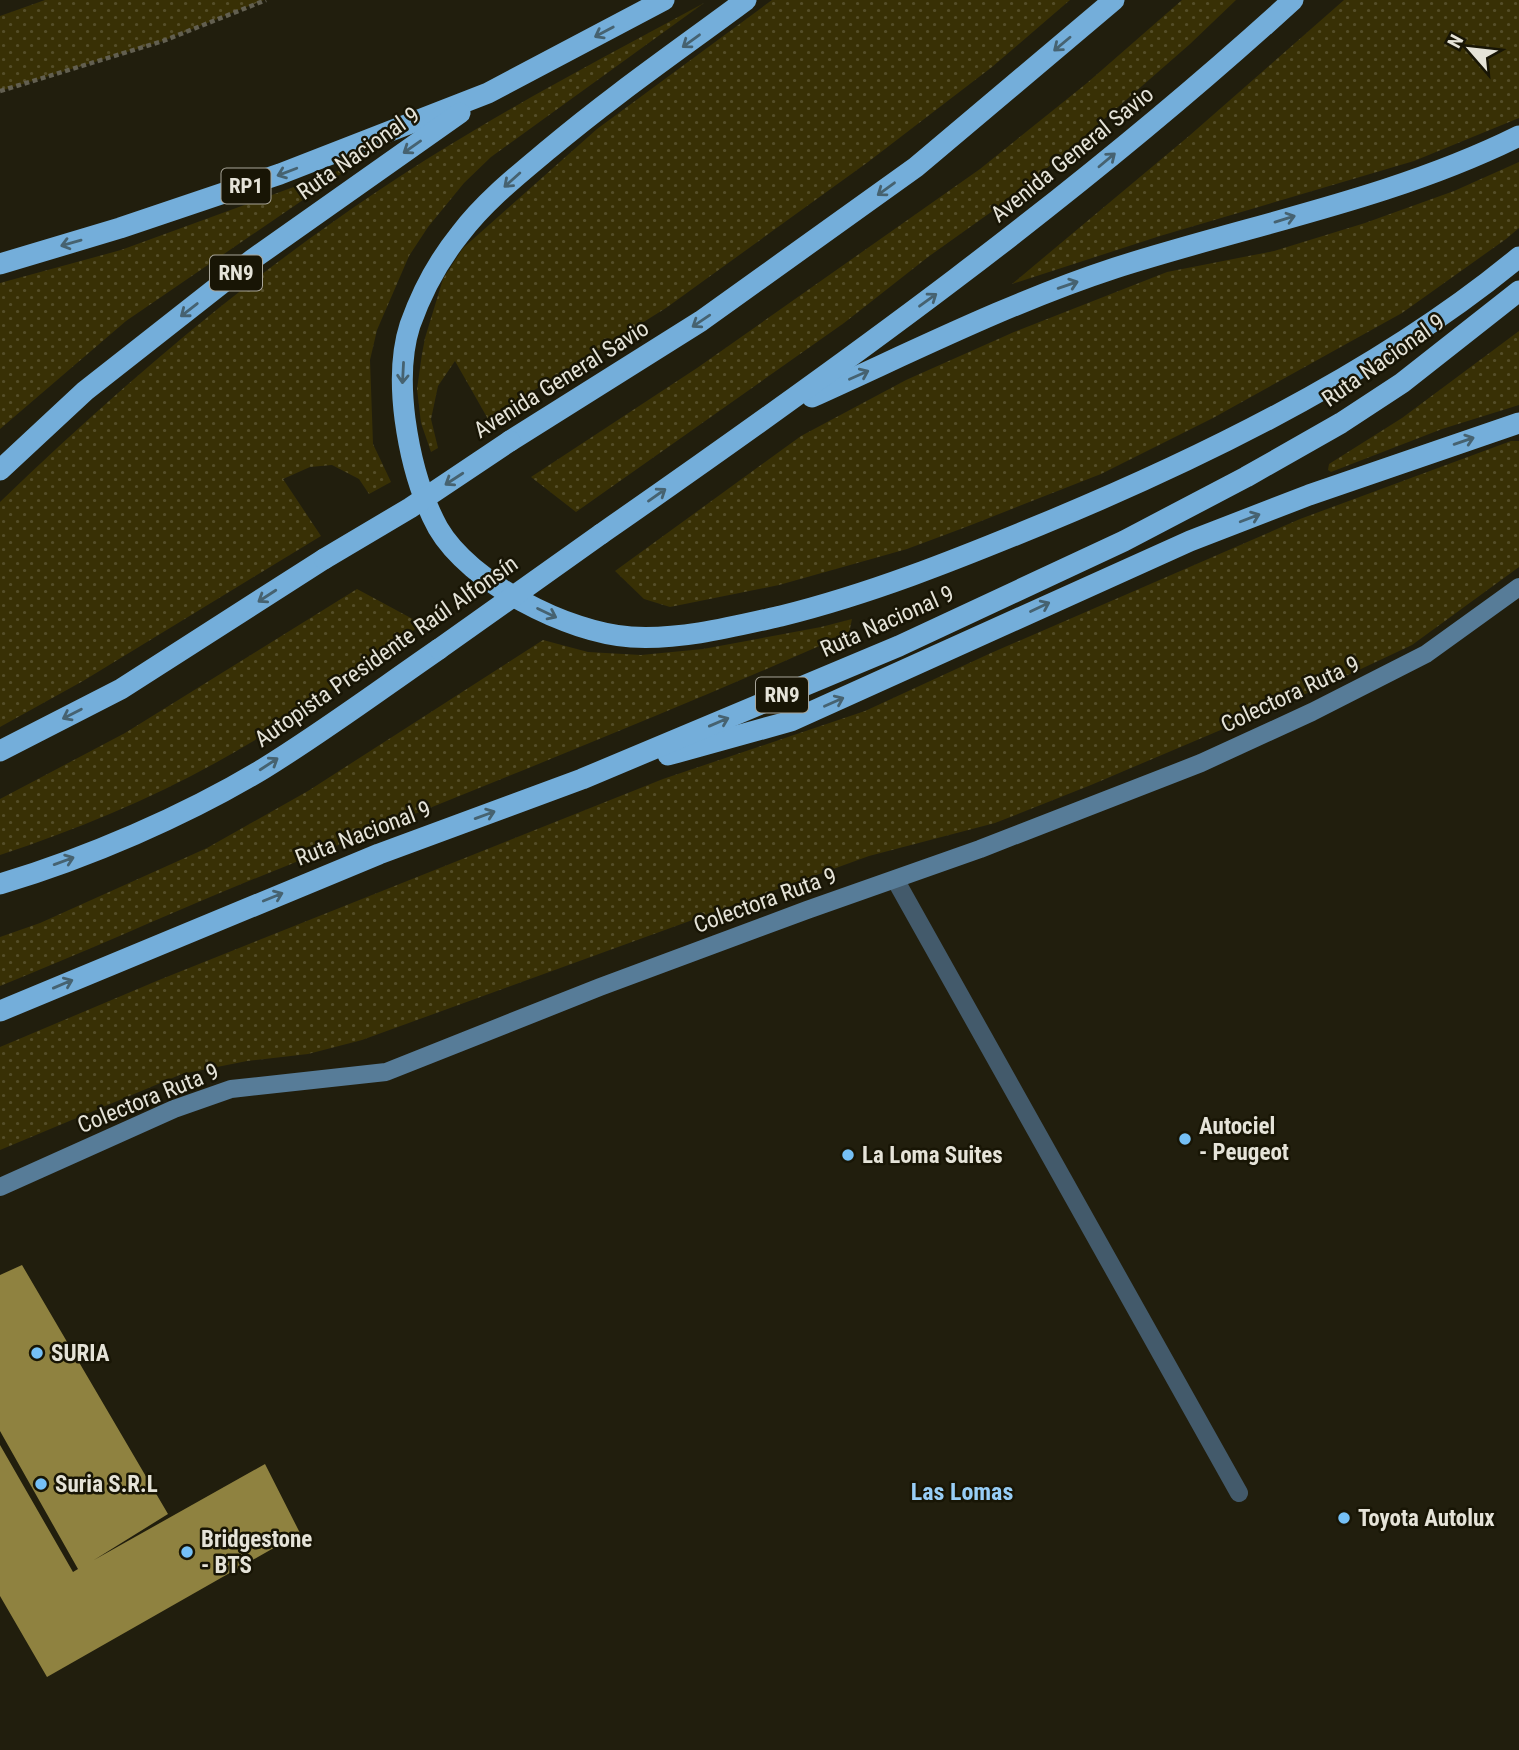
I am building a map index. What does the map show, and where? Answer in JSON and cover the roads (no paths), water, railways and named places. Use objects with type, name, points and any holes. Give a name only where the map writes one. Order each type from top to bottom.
[{"type":"highway","name":"RN9","points":[[488,93],[664,0]]},
{"type":"highway","points":[[746,0],[614,96],[491,200],[448,251],[410,326],[402,376],[405,421],[409,448],[432,517],[446,541],[467,563],[490,581],[577,626],[630,637],[694,634],[838,602],[947,564],[1105,499],[1303,400],[1430,324],[1488,283],[1519,257]]},
{"type":"highway","name":"Avenida General Savio","points":[[0,751],[121,689],[701,321],[916,167],[1114,0]]},
{"type":"highway","name":"Avenida General Savio","points":[[775,413],[1061,199],[1235,53],[1293,0]]},
{"type":"highway","name":"RP1","points":[[0,264],[121,228],[280,174],[488,93]]},
{"type":"highway","name":"Ruta Nacional 9","points":[[0,470],[85,391],[253,259],[488,93]]},
{"type":"highway","points":[[775,413],[1041,294],[1154,256],[1278,221],[1424,175],[1519,135]]},
{"type":"highway","name":"Ruta Nacional 9","points":[[0,1010],[379,853],[582,779],[900,646],[1124,541],[1234,484],[1341,423],[1402,383],[1519,291]]},
{"type":"highway","name":"Autopista Presidente Raúl Alfonsín","points":[[0,884],[121,838],[222,792],[306,740],[439,649],[775,413]]},
{"type":"highway","points":[[582,779],[791,721],[1191,541],[1309,495],[1519,423]]},
{"type":"street","name":"Colectora Ruta 9","points":[[0,1187],[205,1097],[259,1085],[386,1072],[600,987],[807,910],[895,881],[1201,763],[1312,712],[1426,654],[1519,586]]},
{"type":"lane","points":[[895,881],[1239,1493]]},
{"type":"place","name":"Autociel - Peugeot","points":[[1185,1139]]},
{"type":"place","name":"La Loma Suites","points":[[848,1155]]},
{"type":"place","name":"SURIA","points":[[37,1353]]},
{"type":"place","name":"Suria S.R.L","points":[[41,1484]]},
{"type":"place","name":"Toyota Autolux","points":[[1344,1518]]},
{"type":"place","name":"Bridgestone - BTS","points":[[187,1552]]},
{"type":"district","name":"Las Lomas","points":[[962,1492]]}]
